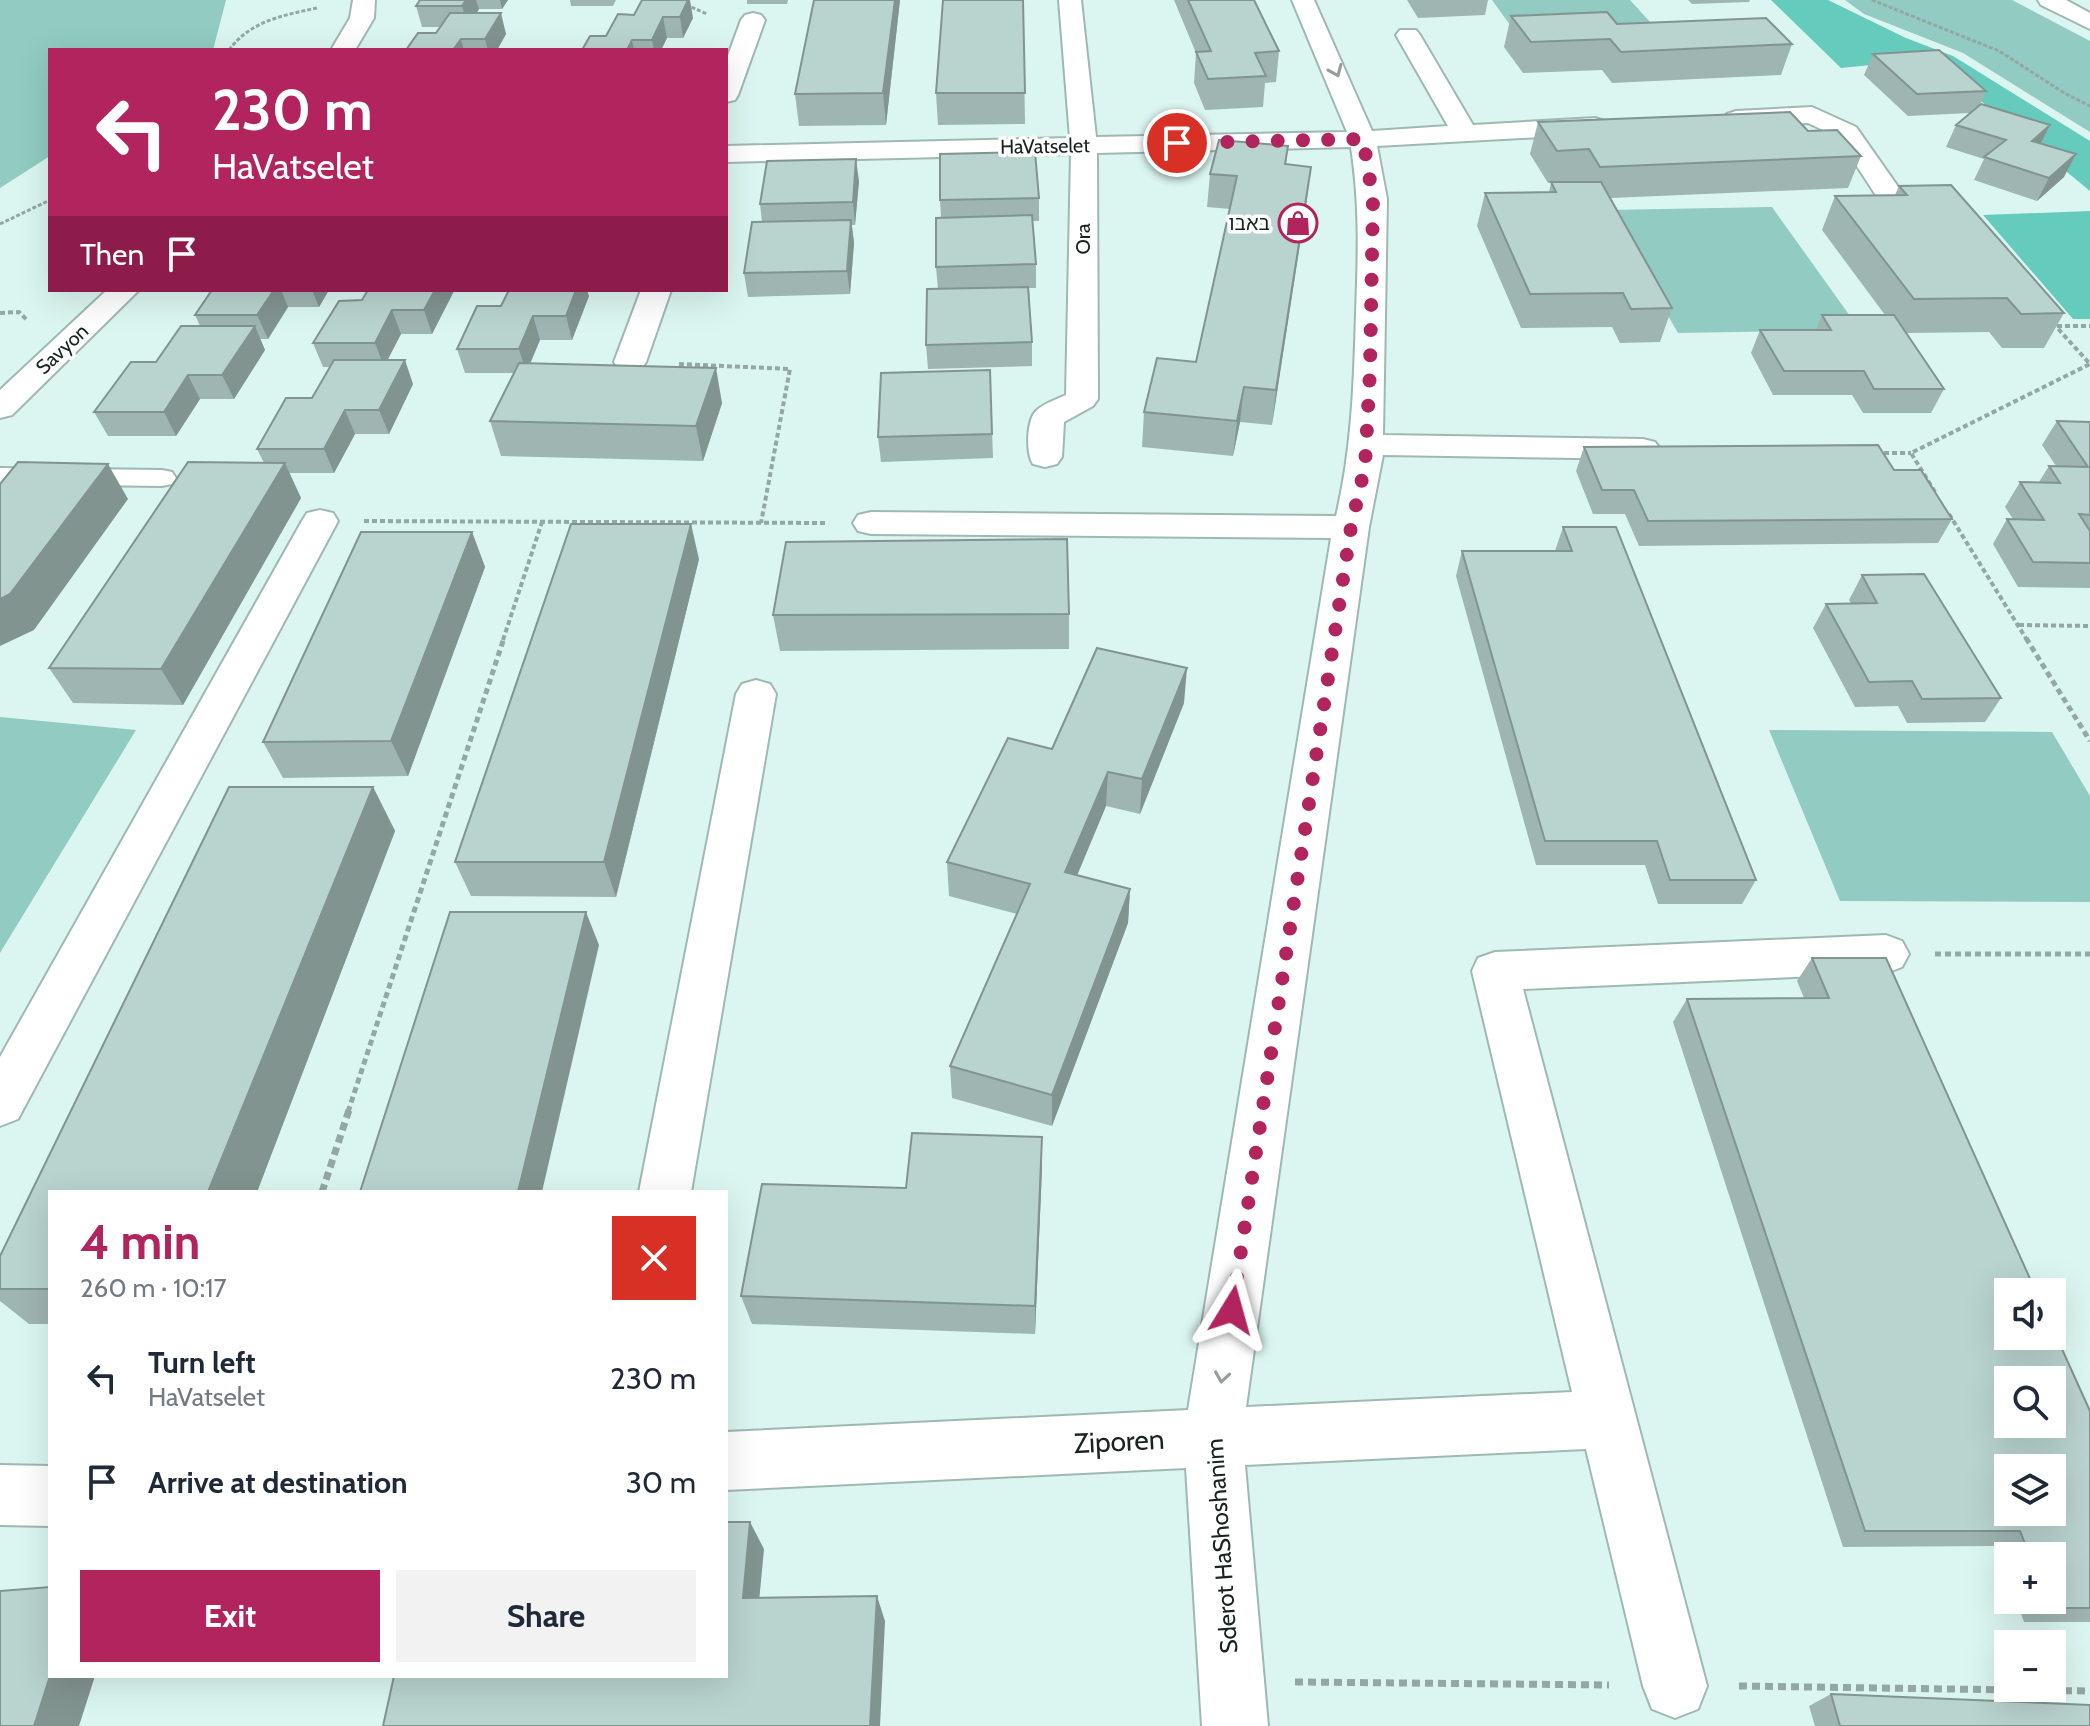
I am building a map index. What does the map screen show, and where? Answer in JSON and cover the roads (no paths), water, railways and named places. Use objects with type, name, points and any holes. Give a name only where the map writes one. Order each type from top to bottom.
[{"type":"street","points":[[344,48],[362,18],[364,0]]},
{"type":"street","name":"Ora","points":[[1045,457],[1048,417],[1082,399],[1084,145],[1070,0]]},
{"type":"street","name":"Sderot HaShoshanim","points":[[1235,1726],[1213,1436],[1366,445],[1373,199],[1363,139],[1303,0]]},
{"type":"street","points":[[2049,0],[2090,22]]},
{"type":"street","points":[[728,89],[753,20]]},
{"type":"street","points":[[1408,35],[1465,133]]},
{"type":"street","points":[[1717,120],[1812,115],[1847,132],[1887,191]]},
{"type":"street","name":"HaVatselet","points":[[728,154],[1363,139],[1623,125]]},
{"type":"street","name":"Savyon","points":[[0,408],[122,292]]},
{"type":"street","points":[[630,362],[655,292]]},
{"type":"street","points":[[1366,445],[1679,449]]},
{"type":"street","points":[[0,1104],[320,521]]},
{"type":"street","points":[[871,523],[1351,527]]},
{"type":"street","points":[[665,1190],[756,694]]},
{"type":"street","points":[[1675,1686],[1495,971],[1886,954]]},
{"type":"street","name":"Ziporen","points":[[728,1461],[1607,1419]]},
{"type":"street","points":[[0,1495],[48,1496]]},
{"type":"lane","points":[[0,476],[162,478]]},
{"type":"place","name":"באבו","points":[[1298,223]]}]
